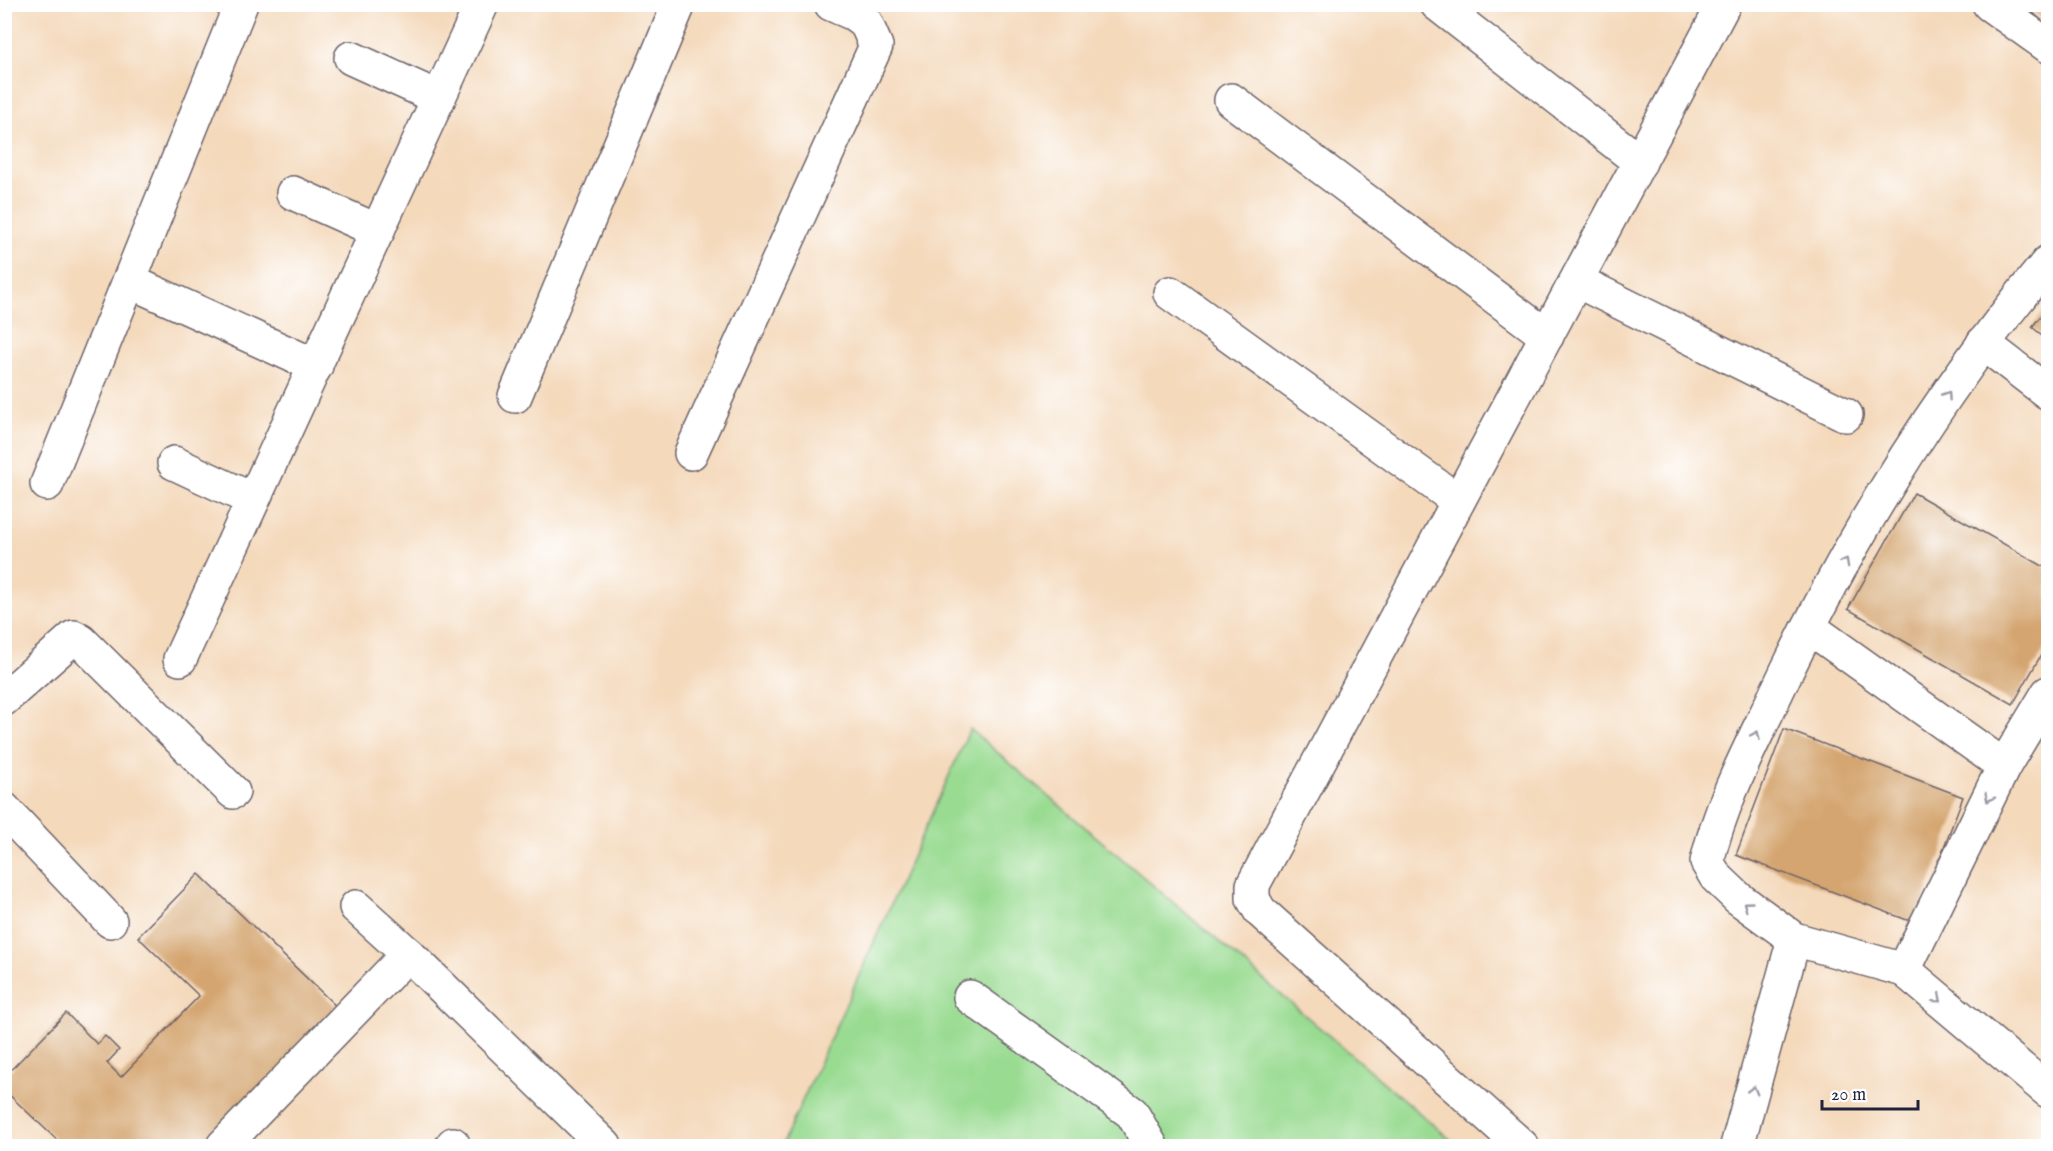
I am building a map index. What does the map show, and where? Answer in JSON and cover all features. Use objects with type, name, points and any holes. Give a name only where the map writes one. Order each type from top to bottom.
[{"type":"street","points":[[47,484],[241,4]]},
{"type":"street","points":[[180,659],[482,4]]},
{"type":"street","points":[[515,396],[679,4]]},
{"type":"street","points":[[691,453],[876,46],[866,23],[854,14],[831,4]]},
{"type":"street","points":[[1437,4],[1640,162]]},
{"type":"street","points":[[1522,1146],[1260,911],[1253,899],[1253,885],[1724,4]]},
{"type":"street","points":[[1989,4],[2049,46]]},
{"type":"street","points":[[351,58],[439,98]]},
{"type":"street","points":[[1231,100],[1547,336]]},
{"type":"street","points":[[293,193],[378,231]]},
{"type":"street","points":[[2049,262],[1983,343],[1917,439],[1892,480],[1794,654],[1719,819],[1707,862],[1716,877],[1738,898],[1794,939],[1904,970],[2049,1091]]},
{"type":"street","points":[[129,281],[316,366]]},
{"type":"street","points":[[1577,281],[1846,415]]},
{"type":"street","points":[[1170,292],[1458,501]]},
{"type":"street","points":[[1983,343],[2049,393]]},
{"type":"street","points":[[174,463],[253,500]]},
{"type":"street","points":[[1809,627],[2004,766]]},
{"type":"street","points":[[4,699],[74,637],[81,641],[233,792]]},
{"type":"street","points":[[1904,970],[2004,766],[2049,693]]},
{"type":"street","points":[[4,809],[110,921]]},
{"type":"street","points":[[356,907],[408,954],[605,1146]]},
{"type":"street","points":[[1737,1146],[1794,939]]},
{"type":"street","points":[[223,1146],[408,954]]},
{"type":"street","points":[[970,997],[1132,1113],[1151,1146]]},
{"type":"green space","points":[[970,729],[1458,1146],[782,1146]]},
{"type":"building","points":[[2023,4],[2048,4],[2048,26]]},
{"type":"building","points":[[2048,307],[2048,340],[2032,327]]},
{"type":"building","points":[[1914,493],[2048,569],[2048,643],[2013,704],[1848,609]]},
{"type":"building","points":[[1784,729],[1963,797],[1915,923],[1736,855]]},
{"type":"building","points":[[199,874],[345,1015],[219,1146],[55,1146],[59,1142],[4,1090],[4,1077],[66,1013],[97,1044],[105,1036],[119,1050],[107,1063],[121,1077],[199,996],[138,937]]}]
